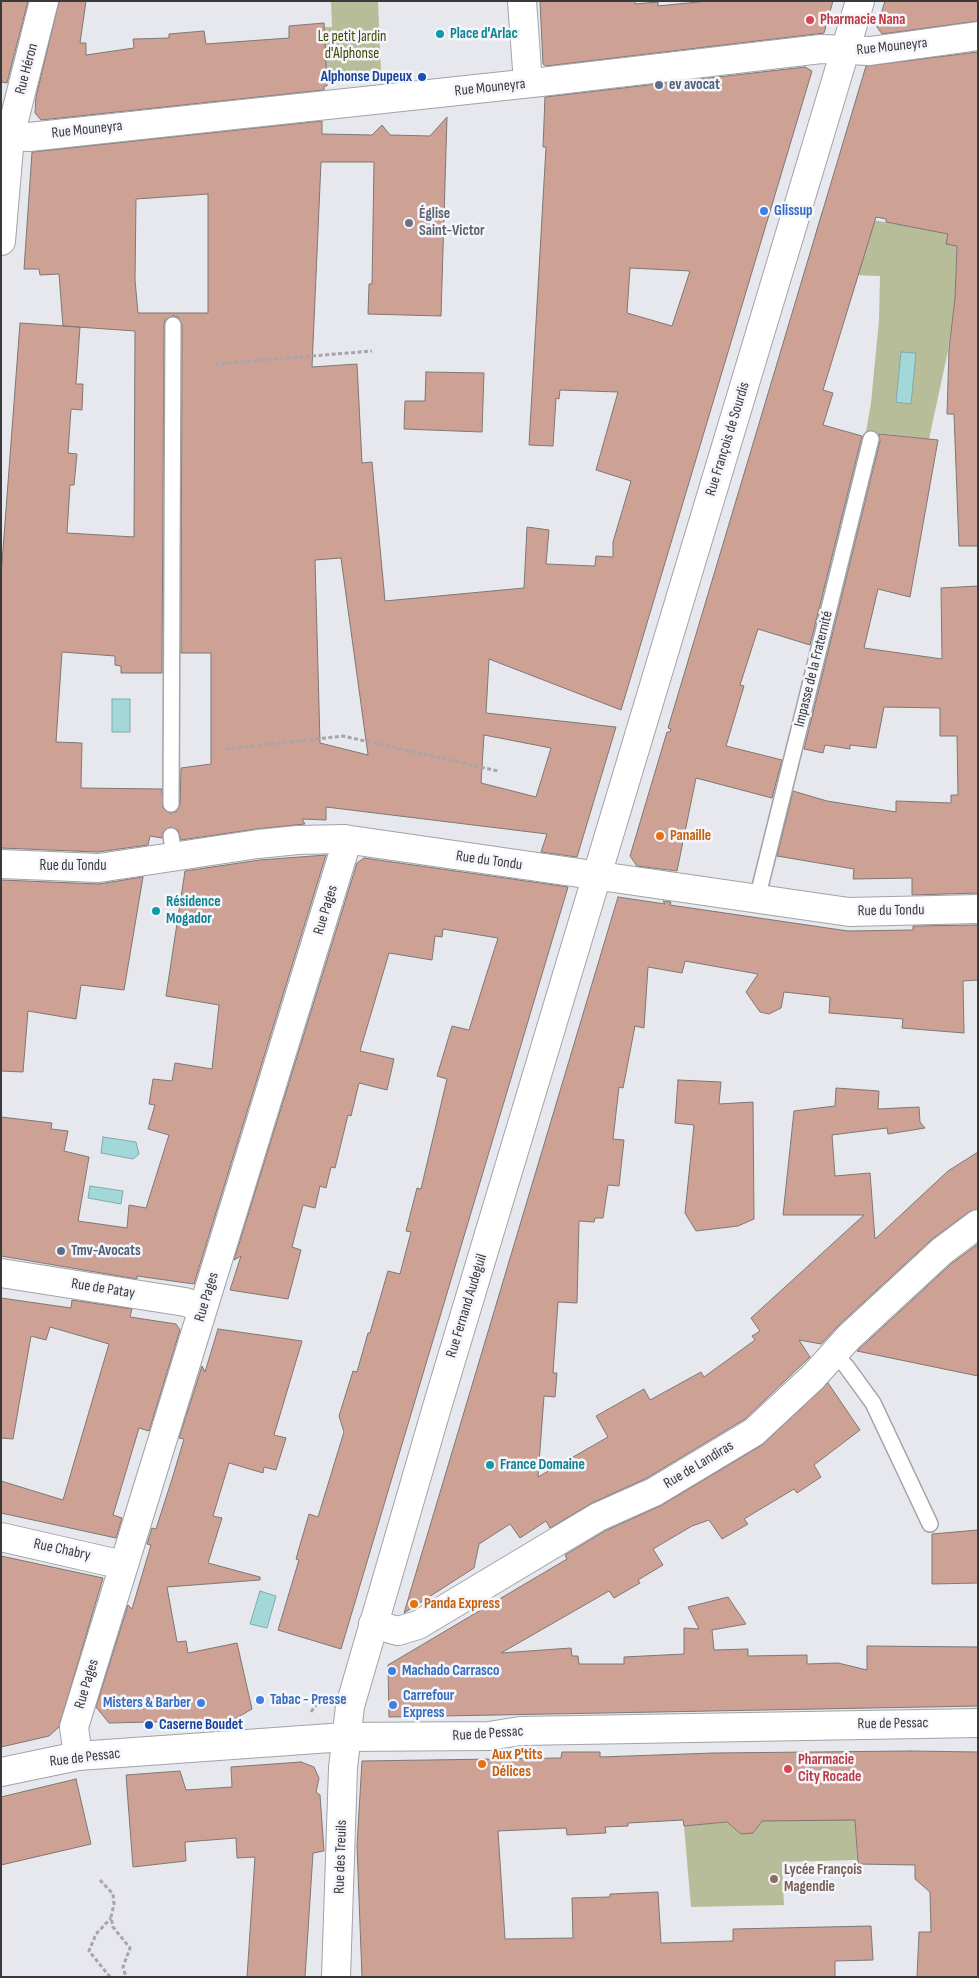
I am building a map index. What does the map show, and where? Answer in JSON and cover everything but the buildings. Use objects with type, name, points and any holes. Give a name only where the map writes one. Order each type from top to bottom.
[{"type":"street","name":"Rue Héron","points":[[1,241],[6,136],[44,1]]},
{"type":"street","points":[[522,1],[528,83]]},
{"type":"street","name":"Rue François de Sourdis","points":[[596,876],[860,1]]},
{"type":"street","name":"Rue Mouneyra","points":[[6,136],[30,137],[821,49],[870,51],[978,36]]},
{"type":"street","name":"Rue du Tondu","points":[[1,864],[99,868],[172,846],[344,839],[596,876],[662,883],[849,912],[978,909]]},
{"type":"street","name":"Rue Pages","points":[[78,1756],[74,1727],[344,851],[344,839]]},
{"type":"street","name":"Rue Fernand Audeguil","points":[[345,1737],[350,1706],[373,1624],[596,876]]},
{"type":"street","name":"Rue de Landiras","points":[[373,1624],[398,1631],[418,1625],[598,1517],[654,1492],[754,1432],[814,1377],[849,1337],[942,1251],[978,1224]]},
{"type":"street","name":"Rue de Patay","points":[[1,1274],[185,1302],[203,1308]]},
{"type":"street","name":"Rue Chabry","points":[[1,1537],[123,1565]]},
{"type":"street","name":"Rue de Pessac","points":[[1,1772],[78,1756],[345,1737],[489,1736],[520,1730],[978,1723]]},
{"type":"street","name":"Rue des Treuils","points":[[336,1977],[345,1737]]},
{"type":"lane","points":[[171,804],[173,326]]},
{"type":"lane","name":"Impasse de la Fraternité","points":[[757,899],[871,439]]},
{"type":"lane","points":[[834,1354],[846,1366],[873,1403],[930,1524]]},
{"type":"path","points":[[215,364],[372,351]]},
{"type":"path","points":[[225,749],[343,736],[498,771]]},
{"type":"path","points":[[100,1880],[113,1894],[114,1904],[111,1917],[113,1927],[130,1948],[124,1967],[126,1977]]},
{"type":"path","points":[[110,1977],[88,1951],[96,1934],[111,1917]]},
{"type":"green space","name":"Le petit Jardin d'Alphonse","points":[[331,1],[378,1],[381,73],[326,77],[324,27],[332,27]]},
{"type":"green space","points":[[822,211],[957,235],[955,298],[948,351],[929,439],[866,432],[871,403],[879,320],[880,276],[804,273]]},
{"type":"green space","points":[[761,1820],[855,1820],[857,1860],[782,1862],[784,1905],[691,1907],[684,1826],[731,1822],[731,1826],[741,1834],[753,1833],[761,1823]]},
{"type":"water","points":[[901,352],[916,353],[911,404],[896,402]]},
{"type":"water","points":[[112,699],[130,699],[130,732],[112,732]]},
{"type":"water","points":[[103,1137],[136,1142],[139,1154],[133,1159],[101,1153]]},
{"type":"water","points":[[90,1186],[123,1191],[121,1204],[88,1198]]},
{"type":"water","points":[[260,1591],[276,1596],[267,1628],[250,1624]]},
{"type":"place","name":"Pharmacie Nana","points":[[810,20]]},
{"type":"place","name":"Place d'Arlac","points":[[440,34]]},
{"type":"place","name":"Alphonse Dupeux","points":[[422,77]]},
{"type":"place","name":"ev avocat","points":[[659,85]]},
{"type":"place","name":"Glissup","points":[[764,211]]},
{"type":"place","name":"Église Saint-Victor","points":[[409,223]]},
{"type":"place","name":"Panaille","points":[[660,836]]},
{"type":"place","name":"Résidence Mogador","points":[[156,911]]},
{"type":"place","name":"Tmv-Avocats","points":[[61,1251]]},
{"type":"place","name":"France Domaine","points":[[490,1465]]},
{"type":"place","name":"Panda Express","points":[[414,1604]]},
{"type":"place","name":"Machado Carrasco","points":[[392,1671]]},
{"type":"place","name":"Tabac - Presse","points":[[260,1700]]},
{"type":"place","name":"Misters & Barber","points":[[201,1703]]},
{"type":"place","name":"Carrefour Express","points":[[393,1705]]},
{"type":"place","name":"Caserne Boudet","points":[[149,1725]]},
{"type":"place","name":"Aux P'tits Délices","points":[[482,1764]]},
{"type":"place","name":"Pharmacie City Rocade","points":[[788,1769]]},
{"type":"place","name":"Lycée François Magendie","points":[[774,1879]]}]
